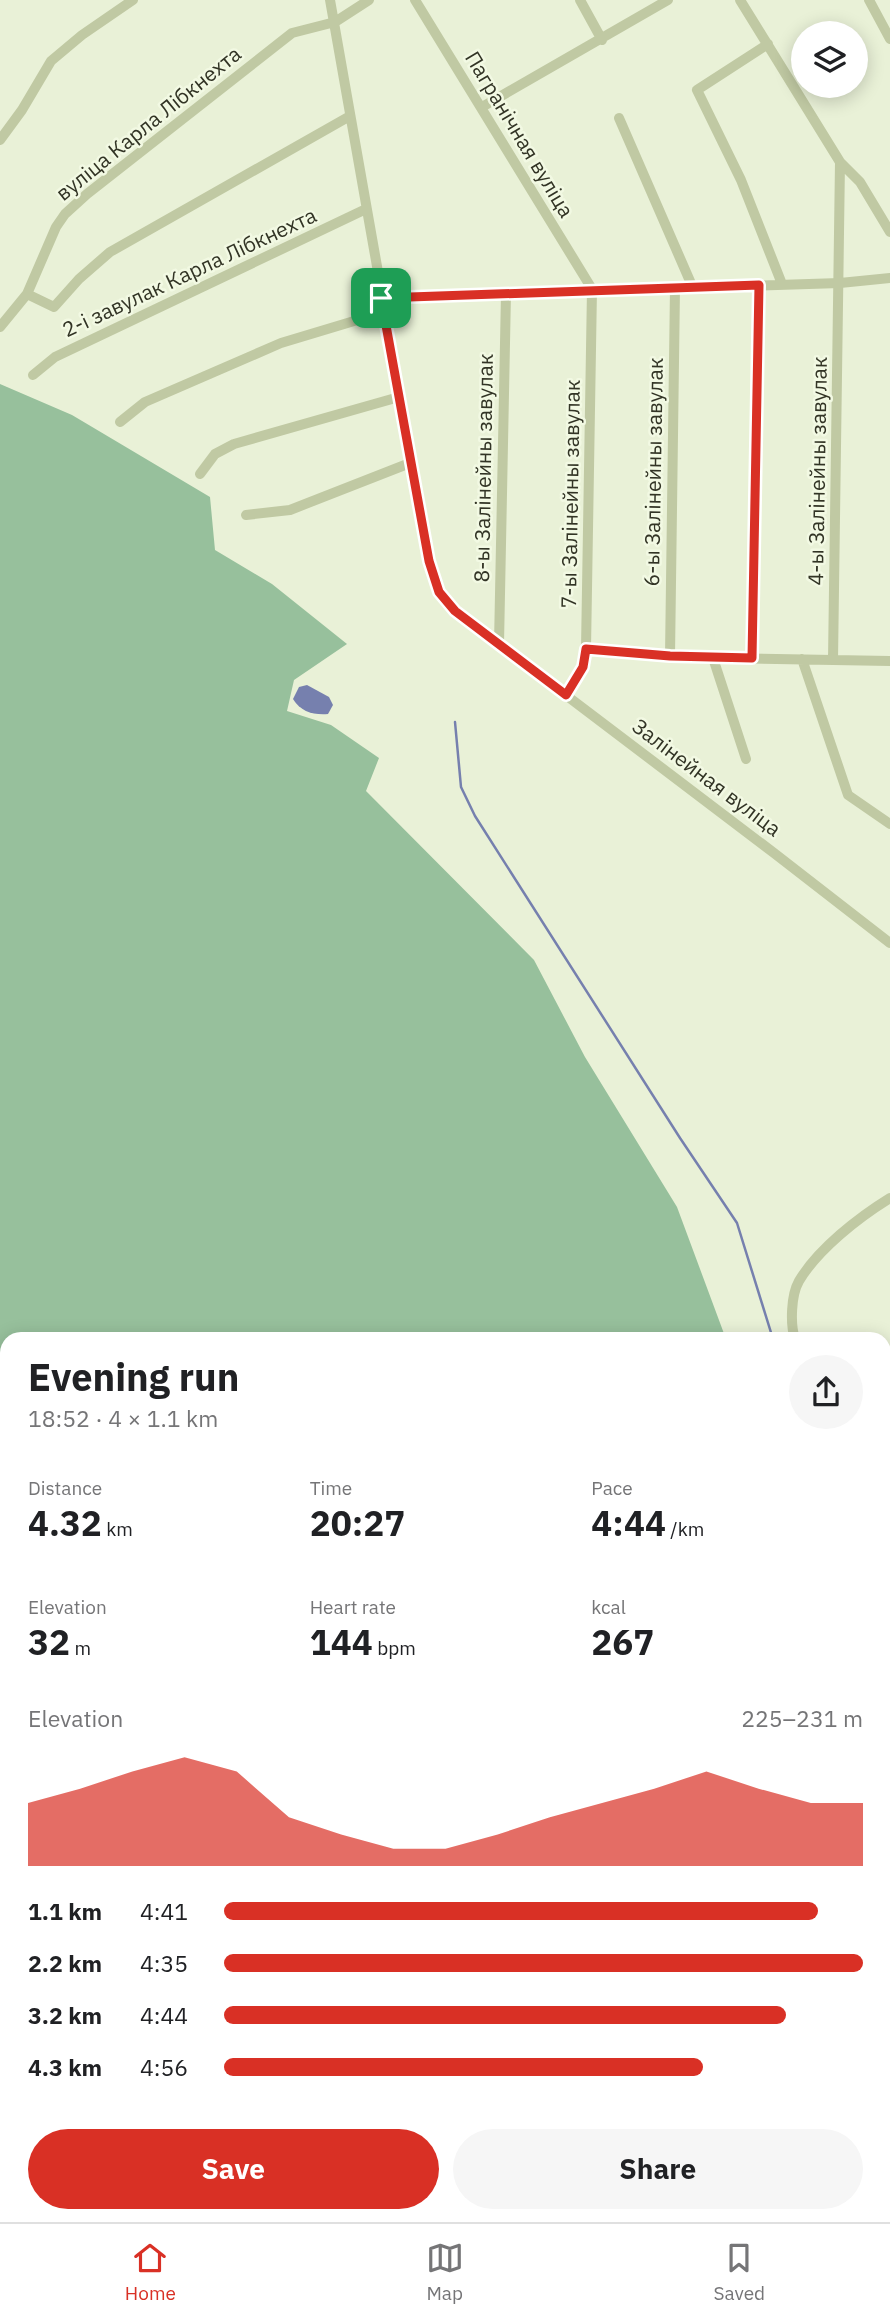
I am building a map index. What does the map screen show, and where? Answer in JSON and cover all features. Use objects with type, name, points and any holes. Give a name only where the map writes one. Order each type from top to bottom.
[{"type":"street","points":[[0,140],[22,110],[51,61],[82,35],[133,0]]},
{"type":"street","name":"Залінейная вуліца","points":[[330,0],[410,463],[429,561],[439,592],[455,611],[890,943]]},
{"type":"street","name":"вуліца Карла Лібкнехта","points":[[0,327],[27,294],[56,227],[65,214],[87,194],[292,33],[335,22],[369,0]]},
{"type":"street","name":"Пагранічная вуліца","points":[[415,0],[592,289]]},
{"type":"street","points":[[580,0],[602,40]]},
{"type":"street","points":[[482,107],[668,0]]},
{"type":"street","points":[[740,0],[832,153],[860,182],[890,232]]},
{"type":"street","points":[[869,0],[890,39]]},
{"type":"street","points":[[768,44],[697,90],[741,180],[782,284]]},
{"type":"street","points":[[27,294],[54,307],[79,279],[110,252],[350,116]]},
{"type":"street","points":[[619,118],[693,288]]},
{"type":"street","name":"4-ы Залінейны завулак","points":[[833,660],[840,163]]},
{"type":"street","name":"2-і завулак Карла Лібкнехта","points":[[33,375],[55,358],[366,209]]},
{"type":"street","points":[[381,298],[592,289],[840,283],[890,278]]},
{"type":"street","points":[[752,658],[759,285]]},
{"type":"street","name":"6-ы Залінейны завулак","points":[[670,656],[674,288]]},
{"type":"street","name":"7-ы Залінейны завулак","points":[[566,695],[583,667],[586,649],[592,289]]},
{"type":"street","name":"8-ы Залінейны завулак","points":[[499,644],[506,293]]},
{"type":"street","points":[[120,422],[145,402],[281,343],[384,312]]},
{"type":"street","points":[[200,474],[215,454],[234,444],[399,397]]},
{"type":"street","points":[[246,515],[290,510],[410,463]]},
{"type":"street","points":[[586,649],[713,658],[890,661]]},
{"type":"street","points":[[713,658],[746,759]]},
{"type":"street","points":[[802,659],[848,795],[890,824]]},
{"type":"street","points":[[792,1332],[790,1325],[797,1283],[830,1245],[886,1200],[890,1212]]},
{"type":"green space","points":[[0,384],[72,415],[210,497],[215,550],[272,584],[347,644],[294,680],[287,711],[331,725],[379,758],[366,791],[534,960],[585,1057],[677,1207],[723,1332],[0,1332]]},
{"type":"water","points":[[307,685],[329,697],[333,705],[328,714],[308,712],[293,699],[299,687]]},
{"type":"waterway","points":[[455,722],[461,787],[475,816],[737,1223],[771,1332]]},
{"type":"route","points":[[759,285],[752,658],[670,656],[586,649],[583,667],[566,695],[455,611],[439,592],[429,561],[381,298],[759,285]]}]
